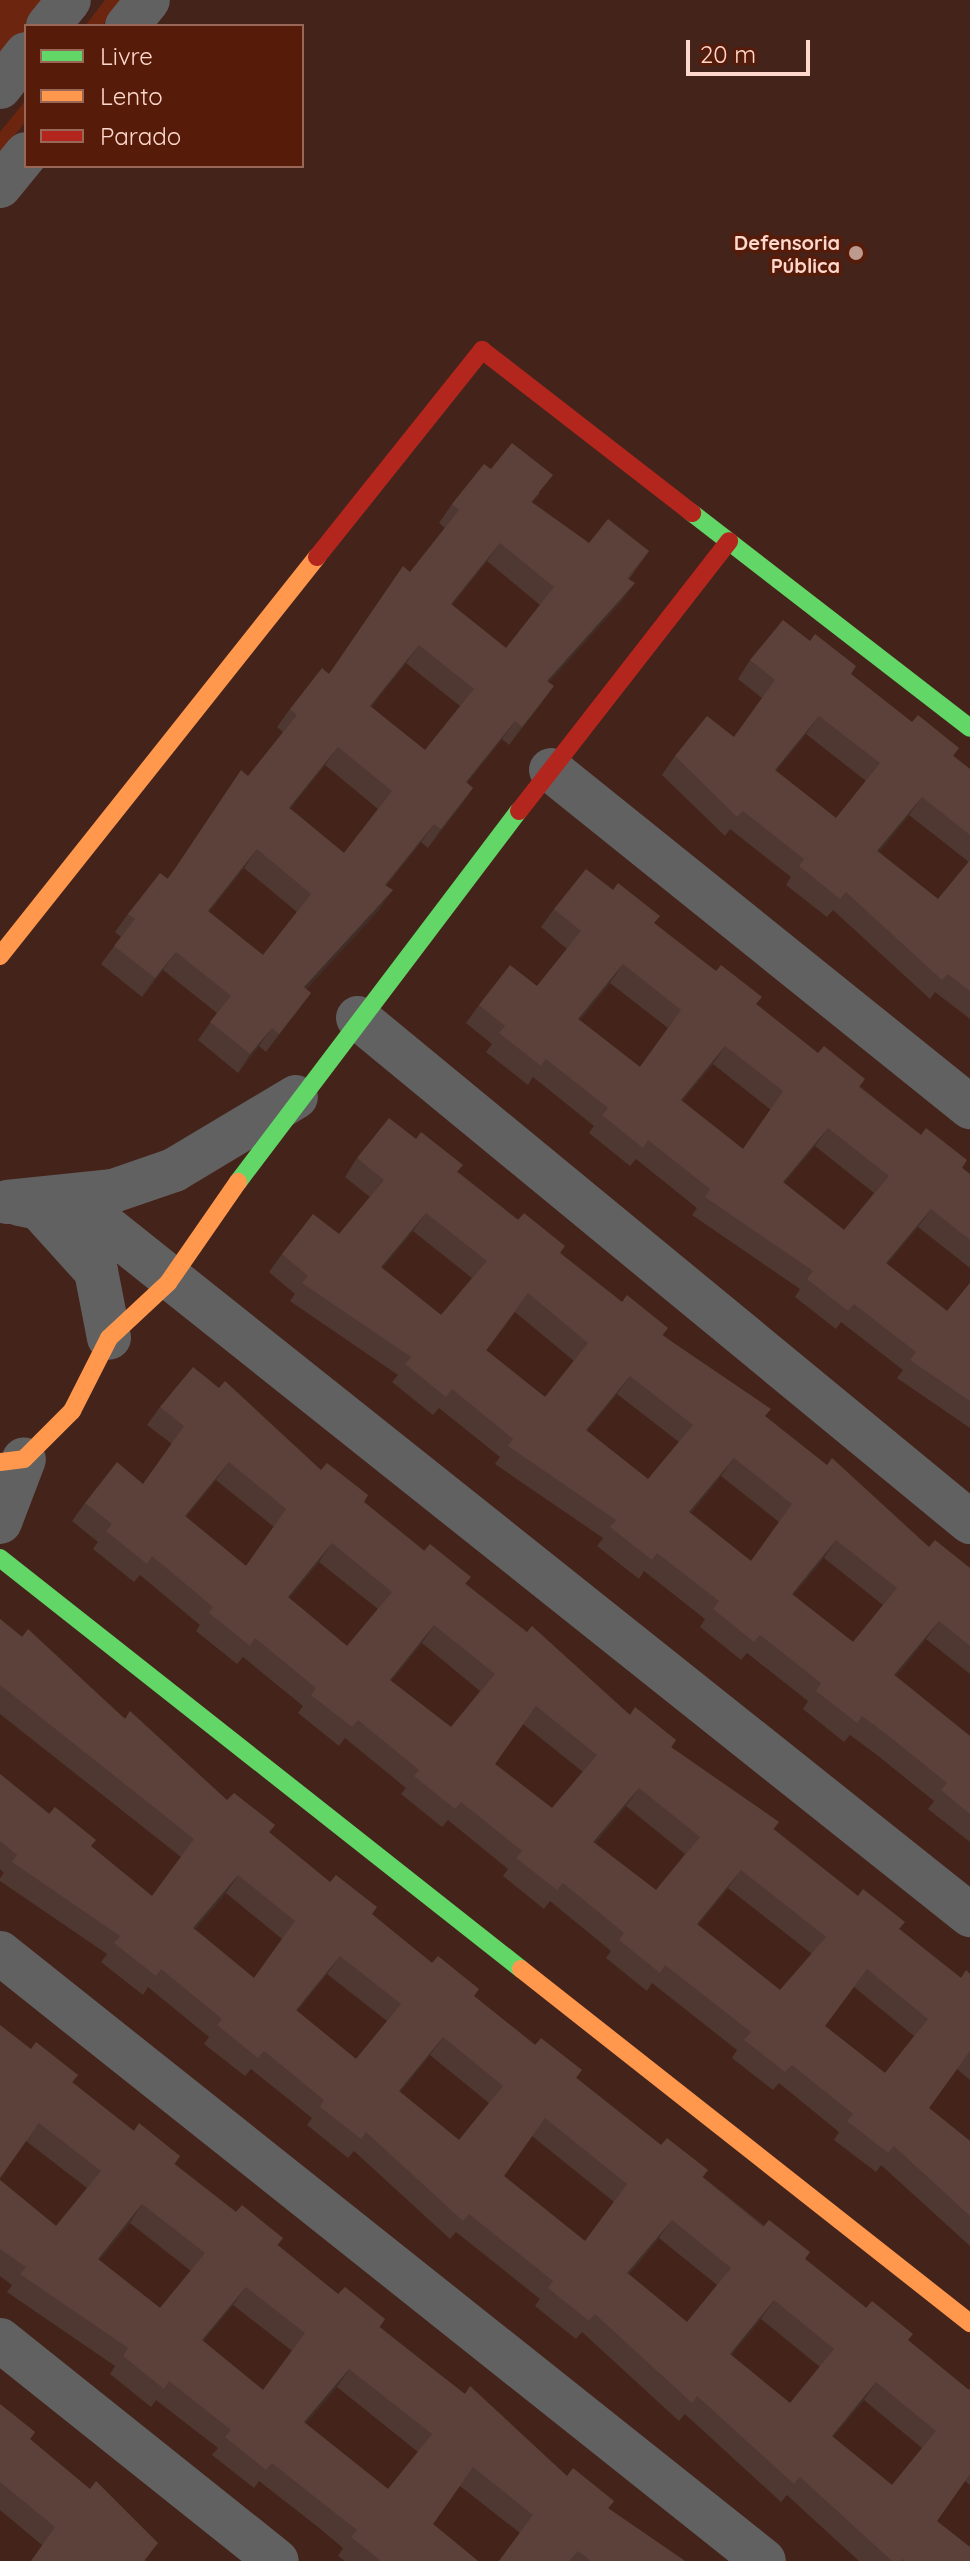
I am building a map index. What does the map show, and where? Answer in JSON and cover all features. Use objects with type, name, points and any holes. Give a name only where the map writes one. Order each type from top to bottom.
[{"type":"street","points":[[50,24],[69,0]]},
{"type":"street","points":[[129,24],[148,0]]},
{"type":"street","points":[[0,87],[24,57]]},
{"type":"street","points":[[0,186],[24,156]]},
{"type":"street","points":[[0,956],[482,350],[970,728]]},
{"type":"street","points":[[0,1522],[12,1460],[72,1411],[109,1338],[168,1283],[298,1095],[729,541]]},
{"type":"street","points":[[551,770],[970,1107]]},
{"type":"street","points":[[358,1018],[970,1522]]},
{"type":"street","points":[[4,1203],[70,1198],[174,1170],[298,1095]]},
{"type":"street","points":[[70,1198],[168,1283],[970,1915]]},
{"type":"street","points":[[4,1203],[39,1208],[96,1271],[109,1338]]},
{"type":"street","points":[[0,1558],[970,2323]]},
{"type":"street","points":[[0,1953],[764,2561]]},
{"type":"street","points":[[0,2340],[266,2558]]},
{"type":"shaded area","points":[[0,0],[57,0],[38,24],[24,24],[24,40],[0,70]]},
{"type":"shaded area","points":[[105,0],[123,0],[104,24],[87,24]]},
{"type":"shaded area","points":[[24,102],[24,124],[0,154],[0,132]]},
{"type":"building","points":[[512,443],[553,475],[531,502],[589,543],[608,519],[649,551],[627,578],[635,583],[547,681],[554,686],[522,727],[515,721],[466,782],[473,788],[441,829],[434,824],[385,885],[393,890],[304,987],[311,993],[279,1034],[272,1028],[250,1054],[210,1022],[231,996],[176,952],[155,978],[114,946],[135,919],[128,914],[160,873],[168,879],[241,770],[248,776],[297,715],[290,709],[322,668],[329,674],[403,566],[410,572],[459,510],[452,504],[484,464],[491,469]],"holes":[[[500,543],[554,587],[506,648],[451,604]],[[419,645],[474,689],[425,750],[370,706]],[[338,747],[392,791],[344,853],[289,808]],[[257,849],[311,894],[263,955],[208,911]]]},
{"type":"building","points":[[783,620],[810,641],[815,634],[856,666],[851,674],[912,722],[918,715],[959,748],[953,756],[970,769],[970,835],[922,797],[877,851],[938,899],[970,860],[970,991],[948,974],[942,980],[846,892],[840,899],[799,866],[804,859],[743,811],[737,817],[675,756],[707,716],[734,737],[775,680],[750,660]],"holes":[[[819,716],[880,763],[836,818],[775,770]]]},
{"type":"building","points":[[586,869],[613,890],[618,883],[660,916],[654,923],[716,971],[721,965],[762,997],[756,1004],[818,1053],[824,1046],[865,1079],[859,1087],[921,1135],[926,1128],[967,1160],[962,1168],[970,1174],[970,1240],[931,1209],[886,1263],[947,1311],[970,1283],[970,1401],[910,1360],[916,1352],[854,1304],[848,1311],[807,1279],[813,1271],[705,1197],[710,1189],[648,1140],[643,1148],[602,1115],[608,1108],[546,1059],[541,1066],[499,1033],[505,1026],[479,1005],[510,965],[537,986],[581,931],[554,909]],"holes":[[[623,964],[681,1010],[640,1067],[578,1019]],[[725,1046],[783,1091],[743,1149],[681,1100]],[[828,1128],[889,1176],[844,1230],[783,1182]]]},
{"type":"building","points":[[389,1118],[416,1139],[421,1132],[463,1165],[457,1172],[518,1220],[524,1213],[565,1246],[560,1253],[622,1302],[627,1295],[668,1328],[662,1335],[771,1409],[765,1416],[827,1465],[832,1458],[929,1547],[935,1540],[970,1568],[970,1646],[939,1621],[894,1675],[970,1736],[970,1814],[941,1790],[947,1783],[890,1737],[862,1716],[857,1723],[816,1691],[821,1683],[760,1635],[754,1642],[713,1609],[719,1601],[657,1553],[652,1560],[610,1527],[616,1520],[508,1446],[513,1439],[452,1389],[446,1397],[405,1364],[411,1357],[302,1283],[308,1276],[282,1254],[313,1214],[339,1234],[384,1180],[357,1158]],"holes":[[[426,1213],[487,1261],[441,1315],[381,1267]],[[528,1293],[588,1343],[545,1397],[486,1350]],[[630,1376],[693,1425],[648,1479],[586,1430]],[[734,1458],[792,1504],[751,1561],[689,1512]],[[836,1540],[897,1588],[853,1642],[792,1594]]]},
{"type":"building","points":[[193,1367],[219,1388],[225,1381],[321,1470],[327,1463],[368,1495],[364,1502],[424,1551],[430,1544],[471,1577],[465,1584],[527,1632],[532,1626],[630,1715],[635,1707],[676,1740],[671,1747],[779,1822],[773,1829],[858,1896],[863,1889],[905,1922],[899,1929],[961,1978],[966,1970],[970,1974],[970,2051],[929,2108],[970,2141],[970,2216],[894,2146],[888,2153],[847,2121],[853,2114],[792,2065],[785,2072],[744,2040],[751,2032],[665,1965],[660,1973],[619,1940],[624,1933],[563,1883],[557,1890],[516,1858],[522,1851],[461,1802],[455,1809],[414,1776],[419,1770],[358,1720],[352,1727],[311,1695],[316,1688],[255,1638],[250,1646],[209,1613],[213,1607],[152,1556],[147,1564],[106,1531],[112,1524],[85,1503],[117,1462],[143,1484],[184,1426],[160,1407]],"holes":[[[229,1462],[286,1509],[246,1566],[185,1516]],[[332,1543],[392,1592],[347,1646],[288,1597]],[[434,1625],[495,1674],[451,1727],[390,1680]],[[536,1706],[597,1755],[552,1808],[495,1764]],[[639,1788],[700,1837],[656,1890],[593,1842]],[[741,1870],[826,1937],[780,1990],[697,1924]],[[867,1969],[928,2019],[885,2073],[825,2026]]]},
{"type":"building","points":[[0,1619],[22,1637],[28,1629],[125,1719],[130,1711],[227,1800],[234,1793],[275,1825],[269,1832],[330,1882],[336,1875],[377,1907],[372,1914],[432,1963],[438,1956],[479,1989],[474,1996],[535,2045],[541,2038],[582,2070],[576,2078],[661,2145],[667,2138],[708,2170],[702,2177],[763,2227],[769,2220],[810,2252],[805,2259],[866,2308],[872,2301],[913,2334],[908,2340],[970,2388],[970,2474],[937,2521],[970,2547],[970,2561],[892,2561],[800,2477],[794,2484],[697,2396],[692,2403],[595,2314],[589,2321],[548,2288],[553,2281],[469,2214],[463,2221],[366,2132],[361,2139],[320,2107],[324,2100],[264,2051],[258,2058],[217,2025],[222,2019],[161,1969],[156,1976],[114,1943],[120,1936],[12,1862],[17,1855],[0,1841],[0,1774],[49,1814],[55,1807],[96,1840],[91,1846],[152,1896],[194,1839],[0,1685]],"holes":[[[238,1875],[295,1921],[254,1978],[193,1928]],[[340,1956],[401,2004],[356,2059],[296,2010]],[[443,2037],[503,2086],[459,2140],[399,2091]],[[545,2118],[627,2184],[585,2241],[504,2176]],[[672,2220],[731,2268],[687,2322],[627,2273]],[[774,2300],[834,2349],[790,2403],[730,2354]],[[876,2382],[936,2431],[892,2485],[832,2436]]]},
{"type":"building","points":[[0,2025],[31,2049],[36,2042],[78,2075],[72,2082],[134,2131],[139,2123],[180,2156],[174,2164],[236,2212],[242,2205],[283,2238],[277,2245],[338,2294],[345,2287],[385,2319],[379,2327],[465,2394],[470,2386],[567,2476],[573,2468],[614,2501],[608,2508],[685,2561],[591,2561],[578,2551],[569,2561],[499,2561],[533,2515],[473,2467],[433,2524],[478,2561],[381,2561],[351,2537],[357,2530],[272,2463],[266,2470],[225,2437],[231,2430],[169,2381],[164,2389],[123,2356],[128,2348],[20,2274],[26,2267],[0,2249],[0,2180],[56,2226],[101,2171],[39,2123],[0,2178]],"holes":[[[142,2204],[205,2253],[160,2308],[98,2259]],[[246,2287],[305,2333],[263,2390],[202,2340]],[[349,2369],[432,2434],[388,2489],[304,2422]]]},
{"type":"building","points":[[0,2404],[35,2432],[30,2439],[90,2489],[96,2481],[158,2543],[144,2561],[31,2561],[55,2527],[0,2482]]},
{"type":"traffic: fast","points":[[692,513],[970,728]]},
{"type":"traffic: fast","points":[[238,1182],[519,811]]},
{"type":"traffic: fast","points":[[0,1558],[521,1969]]},
{"type":"traffic: slow","points":[[0,956],[317,557]]},
{"type":"traffic: slow","points":[[0,1462],[24,1459],[72,1411],[109,1338],[168,1283],[238,1182]]},
{"type":"traffic: slow","points":[[521,1969],[970,2323]]},
{"type":"traffic: jam","points":[[317,557],[482,350],[692,513]]},
{"type":"traffic: jam","points":[[519,811],[729,541]]},
{"type":"place","name":"Defensoria Pública","points":[[856,253]]}]
